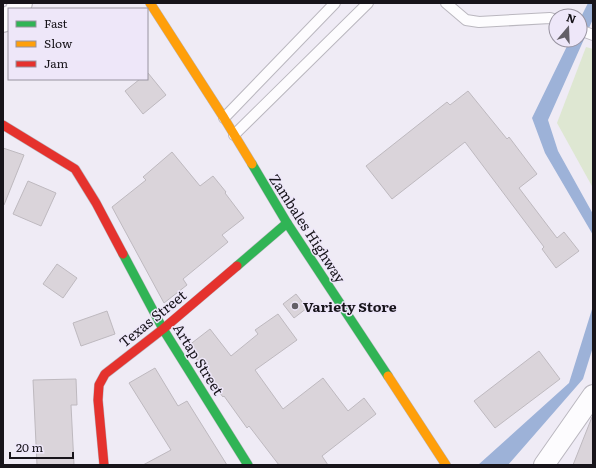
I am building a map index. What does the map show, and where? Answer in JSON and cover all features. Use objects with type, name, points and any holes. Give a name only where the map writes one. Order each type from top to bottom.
[{"type":"street","name":"Zambales Highway","points":[[150,3],[224,118],[287,223],[446,465]]},
{"type":"street","name":"Artap Street","points":[[3,125],[75,169],[96,203],[164,329],[248,465]]},
{"type":"street","name":"Texas Street","points":[[104,465],[98,400],[99,385],[105,374],[164,329],[287,223]]},
{"type":"street","points":[[544,465],[593,395]]},
{"type":"lane","points":[[224,118],[335,3]]},
{"type":"lane","points":[[234,135],[368,3]]},
{"type":"lane","points":[[446,3],[466,20],[479,22],[548,19]]},
{"type":"green space","points":[[586,48],[593,49],[593,188],[557,123]]},
{"type":"water","points":[[588,3],[593,3],[593,19],[588,30],[588,8],[586,8]]},
{"type":"water","points":[[566,48],[580,48],[548,120],[558,151],[593,214],[593,235],[545,153],[532,118]]},
{"type":"water","points":[[593,306],[593,347],[583,379],[508,465],[478,465],[569,383]]},
{"type":"building","points":[[148,73],[166,95],[143,114],[125,91],[139,80],[148,80]]},
{"type":"building","points":[[468,91],[507,139],[509,137],[537,174],[519,188],[557,238],[564,232],[579,251],[556,268],[542,249],[544,247],[465,142],[392,199],[366,166],[447,102],[450,105]]},
{"type":"building","points":[[3,148],[24,155],[4,205],[3,205]]},
{"type":"building","points":[[172,152],[200,186],[213,176],[244,218],[222,235],[228,242],[183,279],[187,285],[164,303],[112,207],[146,180],[143,177]]},
{"type":"building","points":[[28,181],[56,193],[41,226],[13,214]]},
{"type":"building","points":[[57,264],[77,278],[63,298],[43,284]]},
{"type":"building","name":"Variety Store","points":[[296,294],[307,308],[294,318],[283,304]]},
{"type":"building","points":[[107,311],[115,334],[81,346],[73,323]]},
{"type":"building","points":[[278,314],[297,340],[255,370],[283,409],[323,378],[348,411],[364,398],[376,414],[322,456],[328,465],[279,465],[249,426],[247,428],[224,396],[223,397],[211,382],[207,376],[208,375],[188,346],[210,329],[231,356],[258,334],[255,330]]},
{"type":"building","points":[[539,351],[560,379],[495,428],[474,401]]},
{"type":"building","points":[[155,368],[178,406],[187,401],[227,465],[143,465],[171,450],[129,383]]},
{"type":"building","points":[[76,379],[77,405],[71,405],[74,465],[37,465],[33,380]]},
{"type":"building","points":[[592,417],[593,465],[573,465]]},
{"type":"traffic: fast","points":[[252,164],[287,223],[388,376]]},
{"type":"traffic: fast","points":[[237,266],[287,223]]},
{"type":"traffic: fast","points":[[123,254],[163,329],[248,465]]},
{"type":"traffic: slow","points":[[150,3],[252,164]]},
{"type":"traffic: slow","points":[[388,376],[446,465]]},
{"type":"traffic: jam","points":[[3,125],[75,169],[96,203],[123,254]]},
{"type":"traffic: jam","points":[[104,465],[98,400],[99,385],[105,374],[163,329],[237,266]]},
{"type":"place","name":"Variety Store","points":[[295,306]]}]
